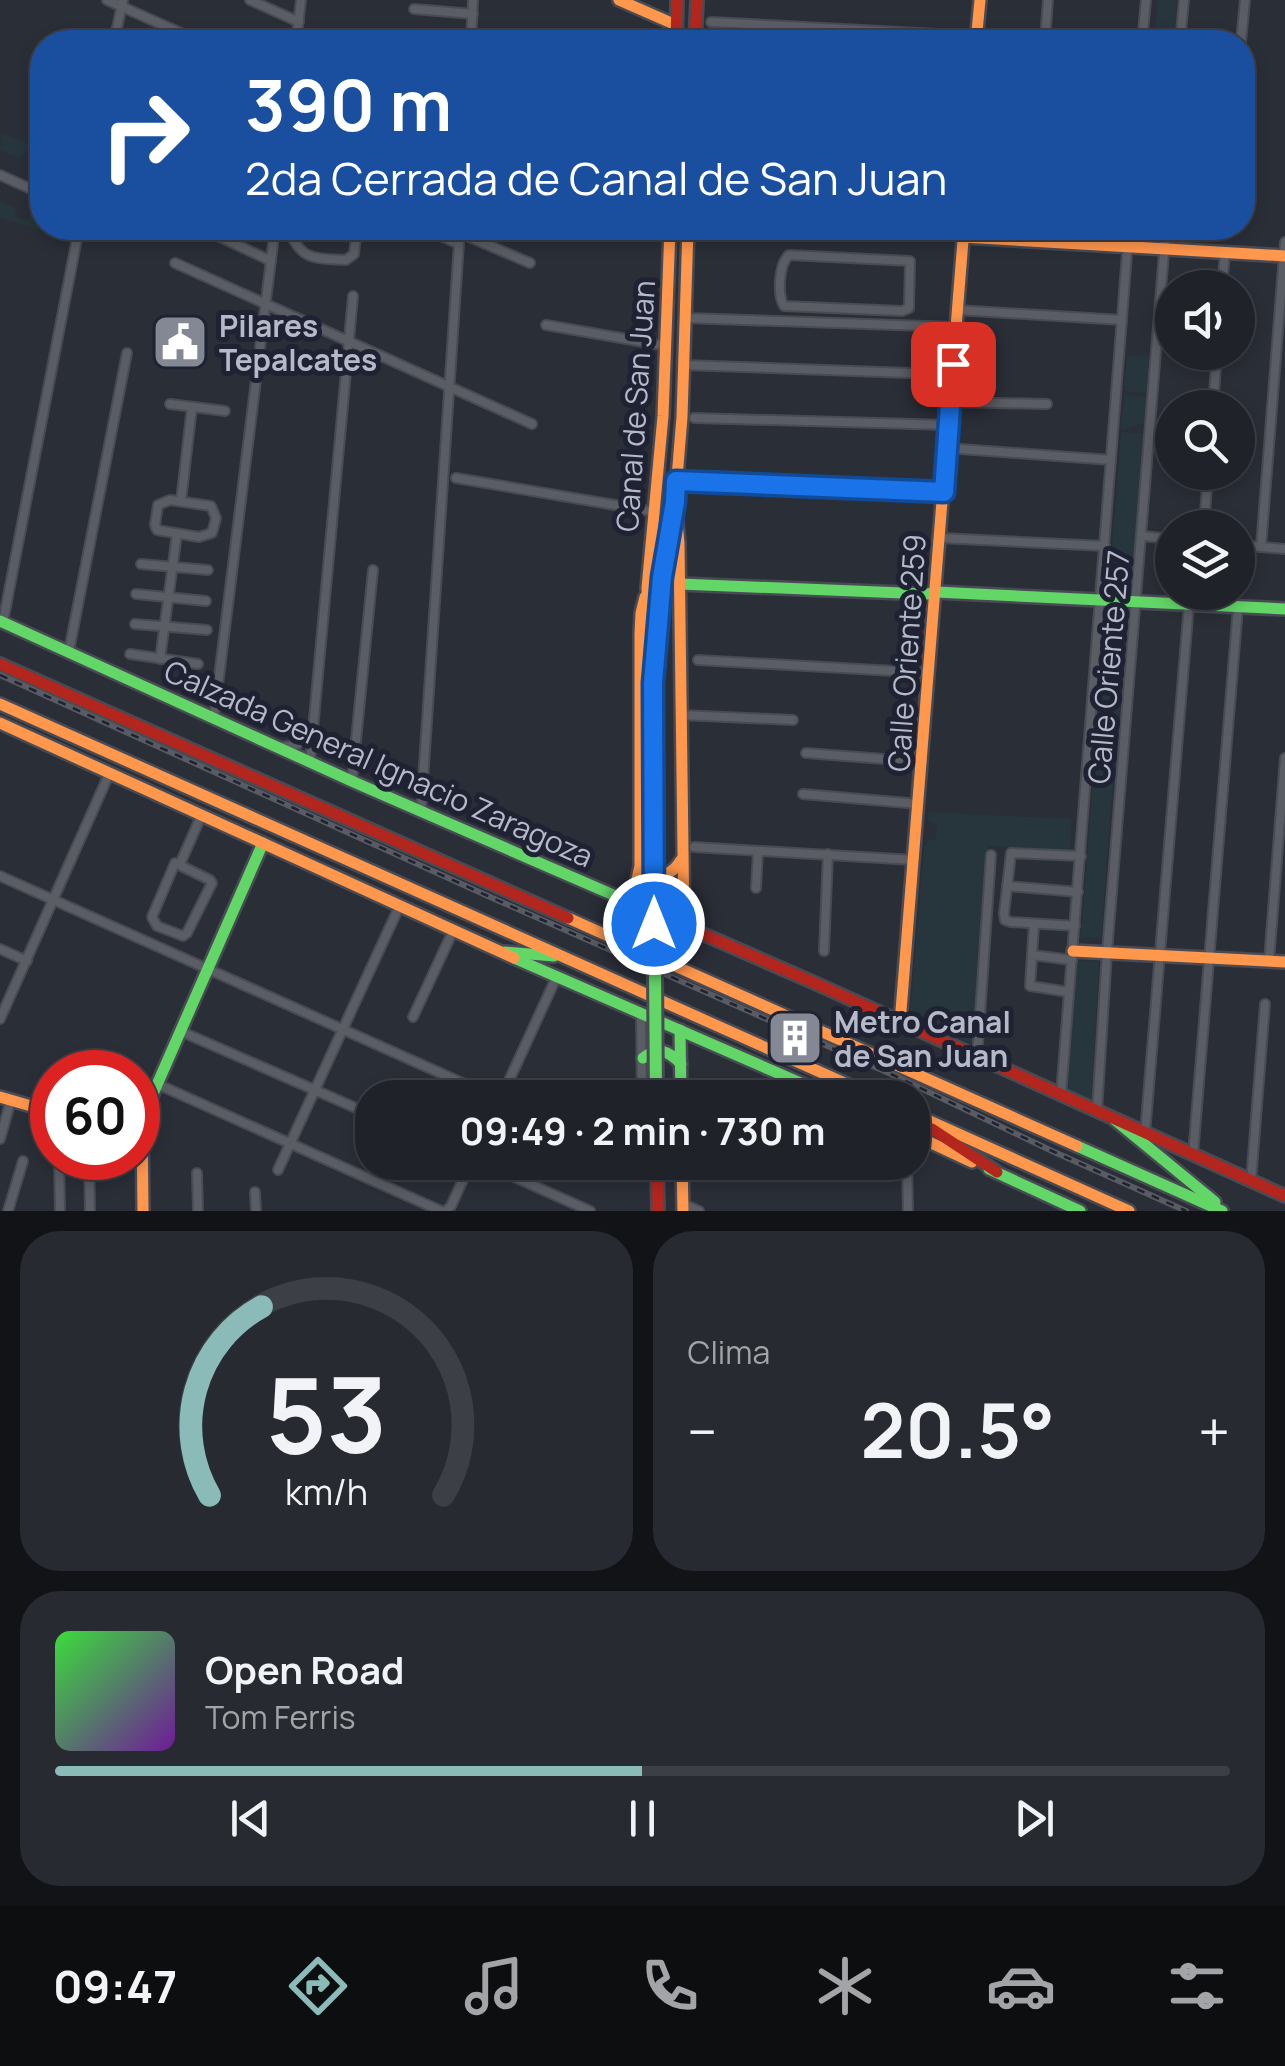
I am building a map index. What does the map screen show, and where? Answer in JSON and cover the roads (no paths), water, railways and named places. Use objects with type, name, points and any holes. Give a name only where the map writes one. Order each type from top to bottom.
[{"type":"main road","points":[[620,0],[676,26]]},
{"type":"main road","points":[[676,30],[677,0]]},
{"type":"main road","points":[[696,30],[697,0]]},
{"type":"main road","points":[[977,30],[980,0]]},
{"type":"main road","name":"Canal de San Juan","points":[[622,899],[637,887],[640,860],[641,612],[656,512],[670,240]]},
{"type":"main road","name":"Canal de San Juan","points":[[653,683],[662,577],[675,502],[688,240]]},
{"type":"main road","name":"Calle Oriente 259","points":[[900,1023],[962,240]]},
{"type":"main road","points":[[1046,240],[1284,256]]},
{"type":"main road","name":"Canal de San Juan","points":[[675,502],[679,532],[684,927]]},
{"type":"main road","points":[[680,584],[1155,603]]},
{"type":"main road","name":"Canal de San Juan","points":[[647,588],[653,683],[656,1080]]},
{"type":"main road","points":[[1255,608],[1285,609]]},
{"type":"main road","name":"Calzada General Ignacio Zaragoza","points":[[2,621],[1285,1196]]},
{"type":"main road","points":[[0,664],[1225,1211]]},
{"type":"main road","points":[[0,704],[838,1080]]},
{"type":"main road","points":[[0,723],[454,931],[793,1080]]},
{"type":"main road","points":[[160,1077],[263,843]]},
{"type":"main road","points":[[640,860],[646,871],[658,876],[673,871],[682,858]]},
{"type":"main road","points":[[505,952],[564,957]]},
{"type":"main road","points":[[1072,955],[1107,952],[1285,962]]},
{"type":"main road","points":[[680,1030],[680,1080]]},
{"type":"main road","points":[[642,1058],[664,1050],[680,1064]]},
{"type":"main road","points":[[1115,1120],[1225,1211]]},
{"type":"main road","points":[[930,1121],[1130,1211]]},
{"type":"main road","points":[[930,1126],[997,1172]]},
{"type":"main road","points":[[930,1142],[1080,1211]]},
{"type":"main road","points":[[135,1180],[136,1211]]},
{"type":"main road","points":[[142,1180],[143,1211]]},
{"type":"main road","points":[[657,1180],[658,1211]]},
{"type":"main road","points":[[682,1180],[683,1207]]},
{"type":"street","points":[[107,0],[122,3],[177,30]]},
{"type":"street","points":[[250,0],[298,22]]},
{"type":"street","points":[[297,30],[302,0]]},
{"type":"street","points":[[471,30],[474,0]]},
{"type":"street","points":[[1046,30],[1048,0]]},
{"type":"street","points":[[1143,30],[1146,0]]},
{"type":"street","points":[[1181,30],[1184,0]]},
{"type":"street","points":[[1242,30],[1245,0]]},
{"type":"street","points":[[116,30],[122,3]]},
{"type":"street","points":[[414,9],[473,14]]},
{"type":"street","points":[[711,22],[836,30]]},
{"type":"street","points":[[0,176],[30,189]]},
{"type":"street","points":[[2,621],[76,240]]},
{"type":"street","points":[[226,240],[271,261]]},
{"type":"street","points":[[214,717],[273,240]]},
{"type":"street","points":[[294,240],[299,250],[309,256],[346,260],[354,254],[356,240]]},
{"type":"street","points":[[450,240],[459,244]]},
{"type":"street","points":[[422,810],[459,240]]},
{"type":"street","points":[[481,240],[530,263]]},
{"type":"street","name":"Calle Oriente 257","points":[[1061,1095],[1129,240]]},
{"type":"street","name":"Calle Oriente 257","points":[[1097,1111],[1165,240]]},
{"type":"street","points":[[1261,547],[1285,242]]},
{"type":"street","points":[[1224,270],[1225,253]]},
{"type":"street","points":[[786,256],[910,261],[907,310],[833,309],[782,304],[786,256]]},
{"type":"street","points":[[175,264],[532,424]]},
{"type":"street","points":[[310,762],[353,296]]},
{"type":"street","points":[[831,323],[833,309]]},
{"type":"street","points":[[958,310],[1122,320]]},
{"type":"street","points":[[685,318],[956,327]]},
{"type":"street","points":[[546,325],[667,346]]},
{"type":"street","points":[[69,651],[127,353]]},
{"type":"street","points":[[684,365],[909,373]]},
{"type":"street","points":[[950,402],[1047,404]]},
{"type":"street","points":[[170,404],[226,411]]},
{"type":"street","points":[[181,501],[192,407]]},
{"type":"street","points":[[694,418],[949,426]]},
{"type":"street","points":[[947,448],[1111,460]]},
{"type":"street","points":[[456,478],[656,512]]},
{"type":"street","points":[[676,481],[944,492]]},
{"type":"street","points":[[162,502],[206,504],[214,510],[216,518],[214,531],[199,537],[157,530],[155,525],[156,511],[162,502]]},
{"type":"street","points":[[216,518],[239,520]]},
{"type":"street","points":[[160,659],[177,534]]},
{"type":"street","points":[[1142,536],[1155,537]]},
{"type":"street","points":[[940,538],[1104,546]]},
{"type":"street","points":[[1255,546],[1285,548]]},
{"type":"street","points":[[141,564],[208,570]]},
{"type":"street","points":[[352,781],[372,570]]},
{"type":"street","points":[[136,594],[206,601]]},
{"type":"street","points":[[1145,1134],[1189,610]]},
{"type":"street","points":[[1194,1156],[1238,610]]},
{"type":"street","points":[[135,624],[207,630]]},
{"type":"street","points":[[130,654],[198,664]]},
{"type":"street","points":[[698,660],[930,674]]},
{"type":"street","points":[[681,715],[793,720]]},
{"type":"street","points":[[281,747],[296,745],[313,732]]},
{"type":"street","points":[[806,754],[922,762]]},
{"type":"street","points":[[1269,961],[1285,758]]},
{"type":"street","points":[[0,1016],[110,772]]},
{"type":"street","points":[[803,794],[920,804]]},
{"type":"street","points":[[180,864],[202,814]]},
{"type":"street","points":[[694,847],[914,860]]},
{"type":"street","points":[[756,888],[758,851]]},
{"type":"street","points":[[1075,926],[1005,920],[1007,886],[1010,853],[1080,856]]},
{"type":"street","points":[[824,951],[828,854]]},
{"type":"street","points":[[978,1058],[990,854]]},
{"type":"street","points":[[174,863],[180,864],[212,883],[183,936],[156,926],[152,918],[174,863]]},
{"type":"street","points":[[0,876],[458,1080]]},
{"type":"street","points":[[1007,886],[1078,892]]},
{"type":"street","points":[[278,1170],[400,905]]},
{"type":"street","points":[[1034,924],[1030,986],[1070,992]]},
{"type":"street","points":[[413,1017],[454,931]]},
{"type":"street","points":[[0,949],[26,961]]},
{"type":"street","points":[[1032,955],[1072,955]]},
{"type":"street","points":[[508,1080],[558,976]]},
{"type":"street","points":[[1252,1182],[1266,1004]]},
{"type":"street","points":[[641,1012],[642,1080]]},
{"type":"street","points":[[180,1031],[355,1108]]},
{"type":"street","points":[[160,1085],[444,1211],[452,1206],[464,1180]]},
{"type":"street","points":[[0,1140],[6,1099]]},
{"type":"street","points":[[8,1211],[22,1160]]},
{"type":"street","points":[[197,1173],[198,1211]]},
{"type":"street","points":[[59,1180],[60,1211]]},
{"type":"street","points":[[89,1180],[90,1211]]},
{"type":"street","points":[[521,1180],[590,1211]]},
{"type":"street","points":[[907,1180],[908,1211]]},
{"type":"street","points":[[256,1192],[256,1211]]},
{"type":"street","points":[[683,1207],[699,1211]]},
{"type":"railway","points":[[0,675],[891,1074],[1186,1211]]},
{"type":"place","name":"Pilares Tepalcates","points":[[180,342]]},
{"type":"place","name":"Metro Canal de San Juan","points":[[795,1038]]}]
